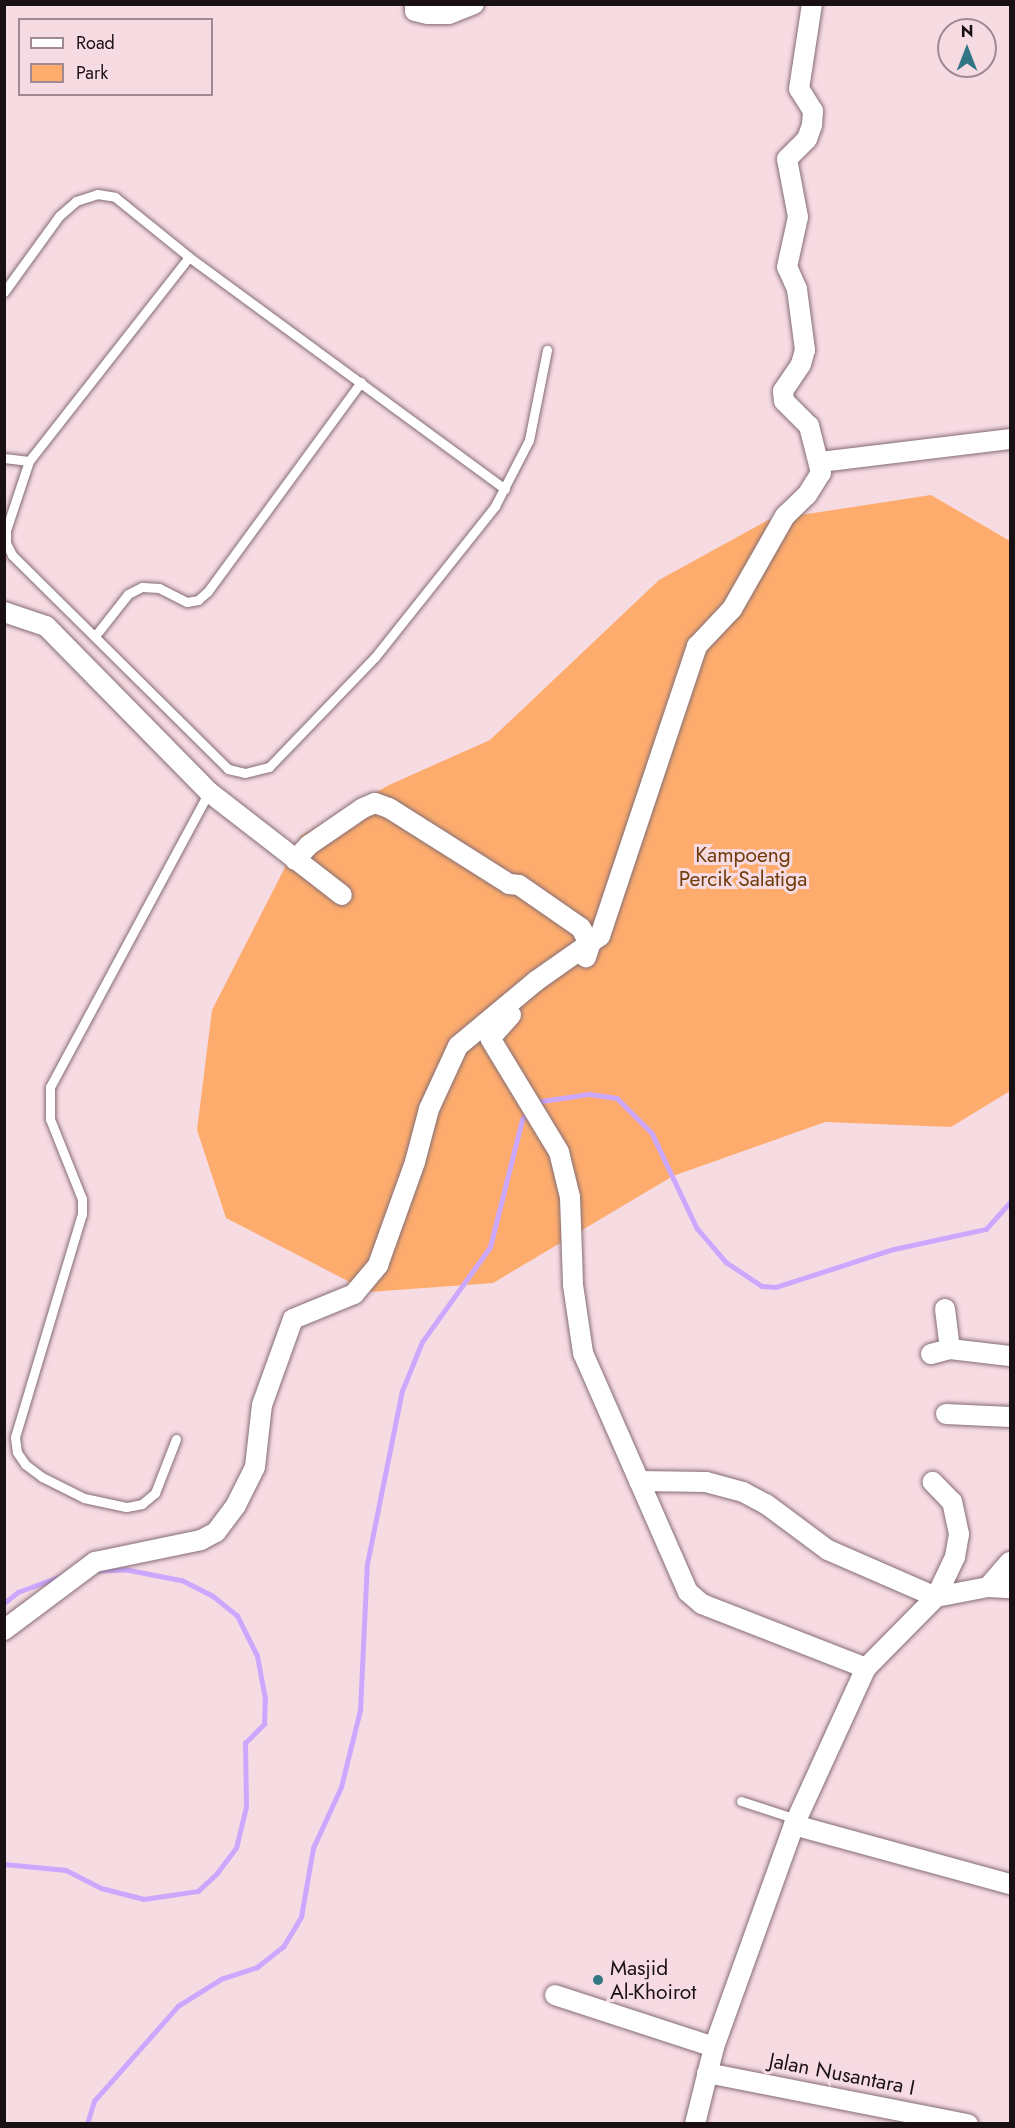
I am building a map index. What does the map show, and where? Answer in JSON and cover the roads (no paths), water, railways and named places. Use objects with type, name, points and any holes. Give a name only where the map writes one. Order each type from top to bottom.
[{"type":"street","points":[[415,4],[415,10],[448,14],[474,4]]},
{"type":"street","points":[[4,1630],[87,1566],[201,1540],[225,1521],[255,1467],[261,1405],[293,1319],[354,1294],[378,1265],[415,1162],[429,1109],[458,1046],[536,981],[600,936],[697,646],[732,609],[785,516],[817,481],[820,462],[809,426],[784,401],[783,391],[801,364],[805,350],[797,289],[787,267],[798,217],[787,159],[807,139],[812,125],[813,111],[799,89],[812,4]]},
{"type":"street","points":[[820,462],[1011,439]]},
{"type":"street","points":[[4,612],[46,626],[209,792],[342,895]]},
{"type":"street","points":[[296,860],[324,834],[375,804],[389,808],[509,884],[519,885],[580,928],[590,945],[586,959],[504,1020],[490,1038],[540,1124],[560,1152],[570,1197],[573,1285],[583,1353],[688,1592],[702,1604],[866,1668]]},
{"type":"street","points":[[945,1309],[941,1352],[1011,1356]]},
{"type":"street","points":[[946,1414],[1011,1418]]},
{"type":"street","points":[[639,1481],[706,1482],[743,1492],[766,1504],[828,1550],[936,1597],[988,1587],[1011,1588]]},
{"type":"street","points":[[695,2124],[714,2047],[795,1822],[866,1668],[936,1597],[955,1557],[959,1534],[952,1503],[933,1482]]},
{"type":"street","points":[[988,1587],[1011,1562]]},
{"type":"street","points":[[795,1822],[1011,1884]]},
{"type":"street","points":[[555,1995],[714,2047]]},
{"type":"street","name":"Jalan Nusantara I","points":[[707,2073],[870,2114],[968,2124]]},
{"type":"lane","points":[[4,292],[59,216],[76,201],[97,194],[115,197],[189,257],[505,489]]},
{"type":"lane","points":[[189,257],[29,461],[11,512],[6,543],[12,555],[228,769],[245,773],[269,767],[375,657],[495,506],[530,440],[547,350]]},
{"type":"lane","points":[[94,636],[128,594],[142,587],[159,588],[187,602],[198,600],[208,591],[362,382]]},
{"type":"lane","points":[[4,458],[29,461]]},
{"type":"lane","points":[[176,1439],[155,1493],[142,1504],[126,1507],[84,1498],[42,1477],[25,1464],[17,1452],[15,1437],[82,1214],[82,1199],[50,1119],[50,1087],[209,792]]},
{"type":"lane","points":[[741,1801],[795,1822]]},
{"type":"waterway","points":[[535,1102],[589,1094],[617,1098],[652,1133],[697,1228],[726,1262],[762,1286],[776,1287],[894,1249],[986,1229],[1010,1202]]},
{"type":"waterway","points":[[87,2124],[94,2101],[178,2006],[221,1979],[257,1967],[283,1947],[301,1917],[313,1848],[341,1787],[360,1710],[367,1564],[402,1391],[422,1342],[490,1247],[522,1120],[528,1111]]},
{"type":"waterway","points":[[4,1864],[66,1870],[101,1888],[144,1899],[198,1891],[217,1873],[236,1848],[246,1807],[245,1743],[264,1724],[265,1699],[257,1656],[237,1616],[212,1596],[183,1581],[127,1570],[99,1571]]},
{"type":"waterway","points":[[4,1603],[18,1592],[64,1575]]},
{"type":"place","name":"Masjid Al-Khoirot","points":[[598,1980]]},
{"type":"park label","name":"Kampoeng Percik Salatiga","points":[[743,867]]}]
